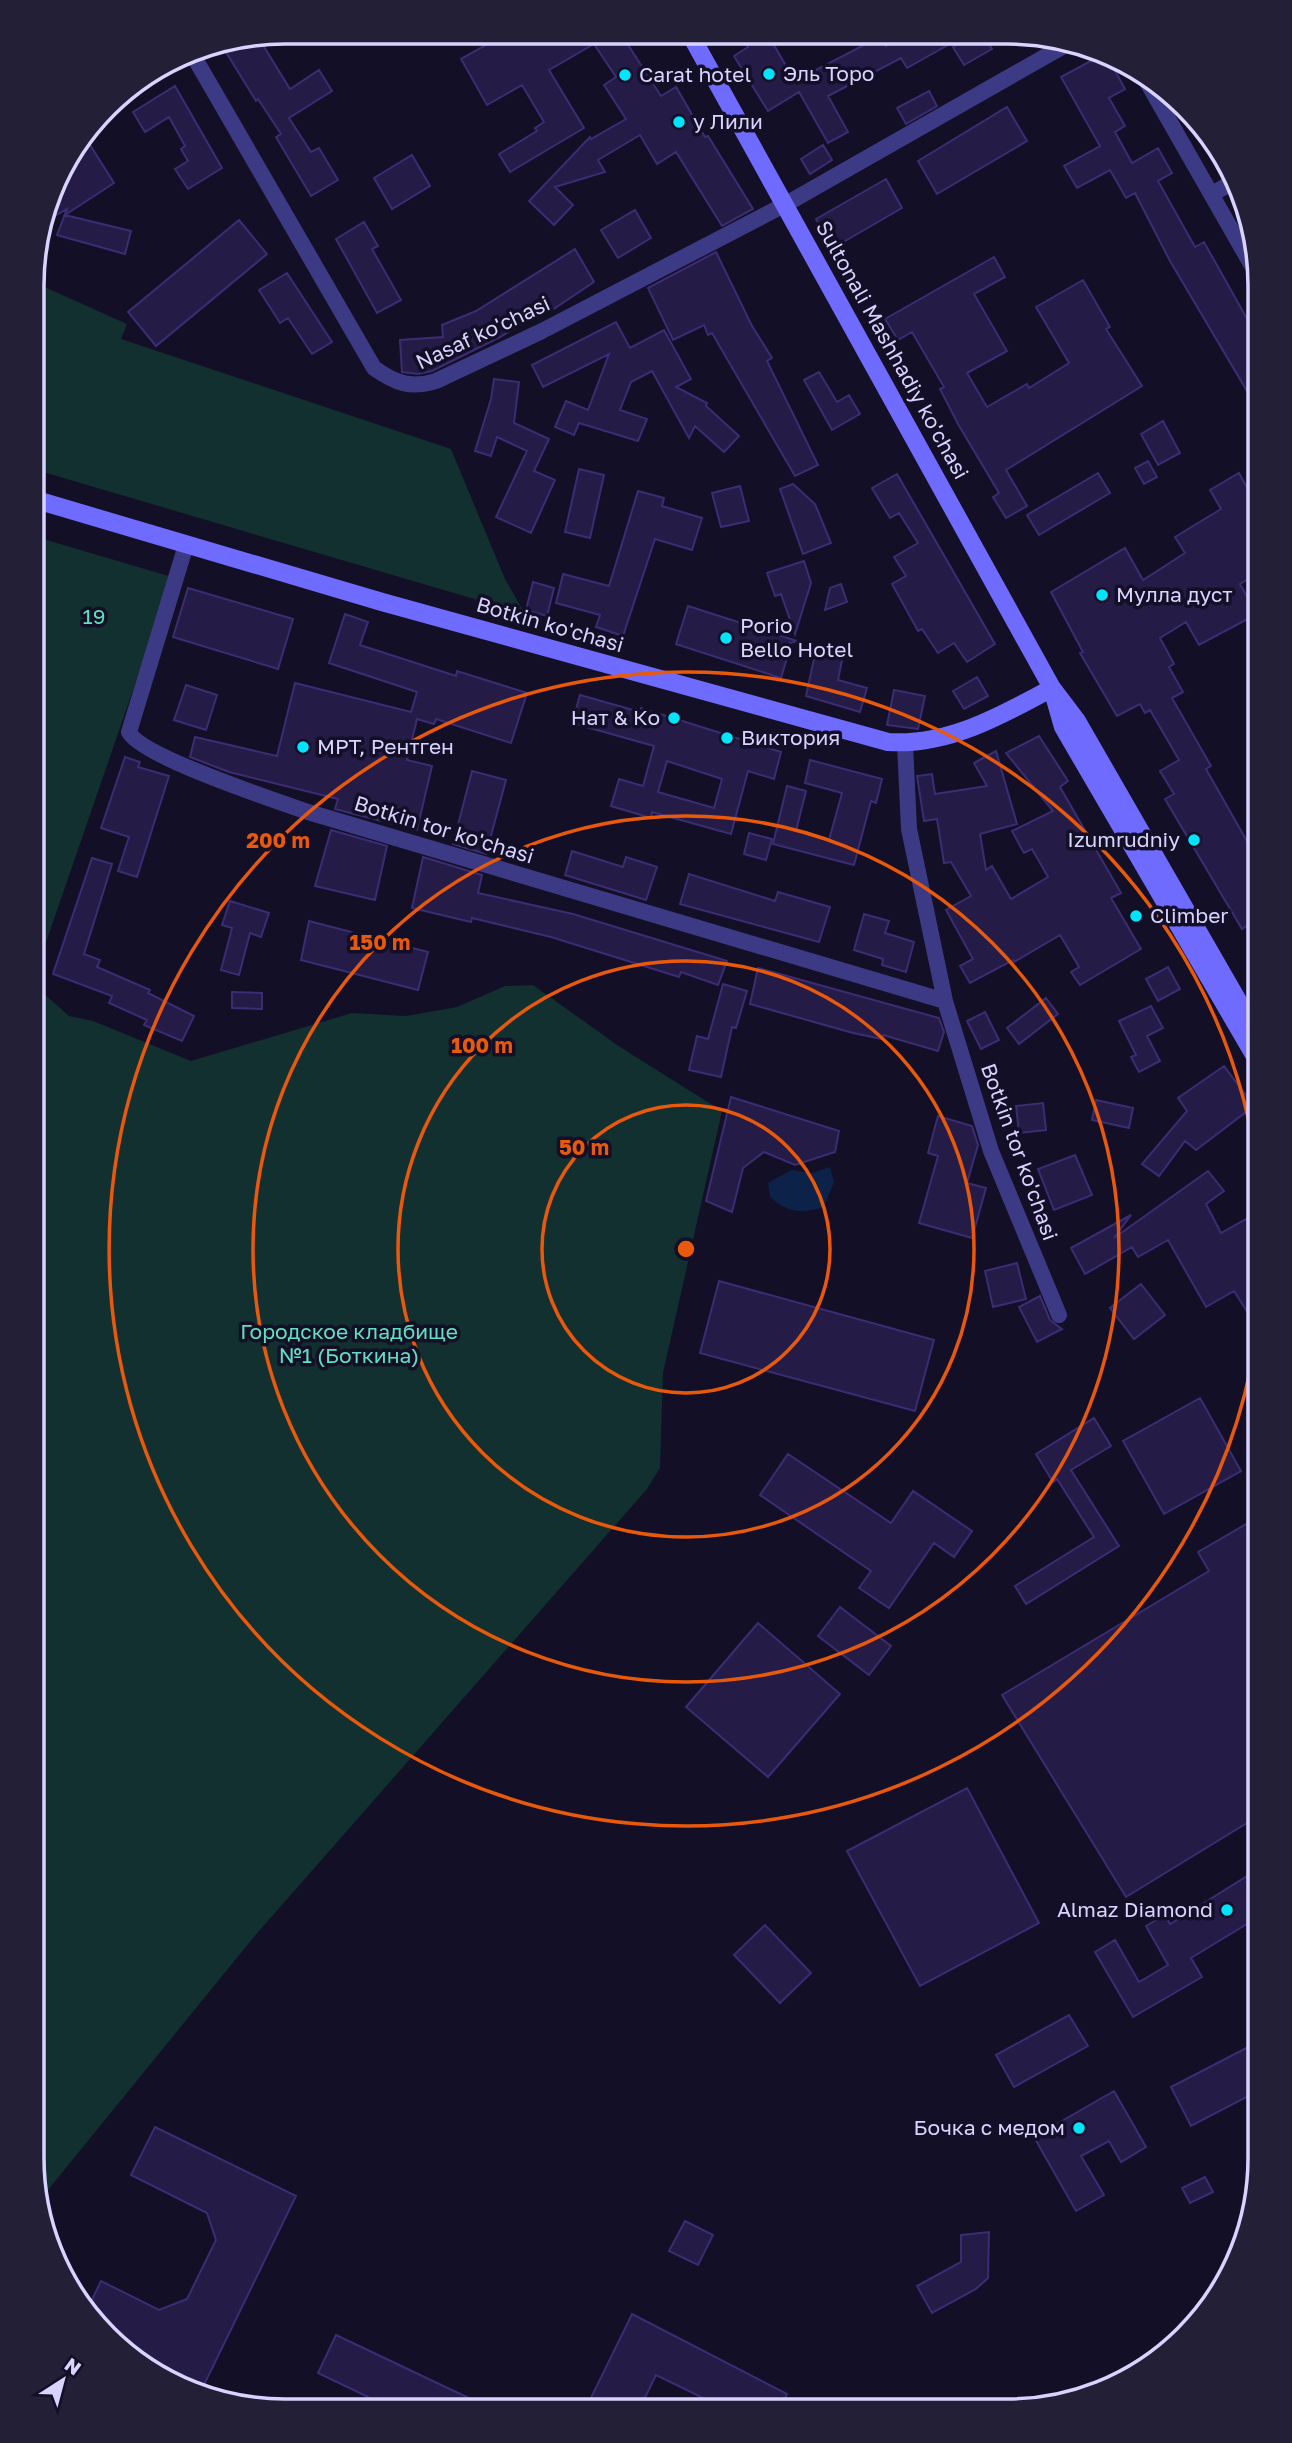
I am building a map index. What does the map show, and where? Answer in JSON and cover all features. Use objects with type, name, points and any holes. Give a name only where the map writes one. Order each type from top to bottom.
[{"type":"street","name":"Sultonali Mashhadiy ko'chasi","points":[[696,44],[1052,688],[1077,721],[1248,1018]]},
{"type":"street","name":"Nasaf ko'chasi","points":[[196,61],[374,368],[393,381],[418,387],[542,331],[786,204],[1058,49]]},
{"type":"street","points":[[1155,95],[1246,255]]},
{"type":"street","points":[[1212,194],[1226,186]]},
{"type":"street","name":"Botkin ko'chasi","points":[[44,502],[872,739],[905,744],[968,730],[1052,688]]},
{"type":"street","name":"Botkin tor ko'chasi","points":[[186,545],[129,732],[142,746],[236,787],[308,812],[945,1002]]},
{"type":"street","name":"Sultonali Mashhadiy ko'chasi","points":[[1052,688],[1063,727],[1248,1044]]},
{"type":"street","name":"Botkin tor ko'chasi","points":[[905,744],[909,828],[945,1002],[991,1151],[1059,1315]]},
{"type":"green space","points":[[48,244],[50,246],[45,264]]},
{"type":"green space","points":[[44,287],[127,324],[121,339],[451,449],[505,579],[525,614],[44,472]]},
{"type":"green space","name":"19","points":[[44,539],[172,577],[44,948]]},
{"type":"green space","name":"Городское кладбище №1 (Боткина)","points":[[533,985],[620,1047],[722,1111],[663,1373],[660,1468],[647,1489],[253,1938],[46,2192],[44,2174],[44,994],[69,1016],[93,1021],[191,1061],[352,1013],[406,1016],[457,1007],[505,986]]},
{"type":"water","points":[[830,1167],[834,1182],[824,1207],[796,1211],[770,1197],[768,1183],[791,1170],[812,1173]]},
{"type":"building","points":[[487,44],[594,44],[549,70],[584,128],[510,172],[499,154],[537,131],[535,128],[544,122],[522,85],[487,105],[461,59]]},
{"type":"building","points":[[594,44],[627,44],[661,96],[676,87],[705,137],[708,136],[753,209],[722,226],[676,152],[657,164],[640,135],[598,160],[605,172],[555,187],[573,205],[554,225],[529,201],[590,137],[591,139],[626,119],[604,85],[616,77]]},
{"type":"building","points":[[746,44],[773,44],[795,81],[866,44],[950,44],[907,68],[901,58],[828,96],[848,132],[828,143],[799,92],[768,111],[734,56],[748,47]]},
{"type":"building","points":[[958,44],[989,44],[992,49],[964,65],[953,47]]},
{"type":"building","points":[[263,45],[290,89],[319,70],[332,91],[289,118],[311,152],[319,148],[338,180],[311,196],[276,137],[281,134],[258,99],[256,101],[225,51]]},
{"type":"building","points":[[1092,60],[1114,69],[1125,89],[1109,98],[1125,126],[1115,132],[1132,163],[1158,148],[1172,173],[1158,181],[1195,247],[1204,242],[1248,321],[1248,393],[1170,261],[1135,193],[1126,198],[1110,170],[1077,188],[1064,166],[1100,146],[1061,77]]},
{"type":"building","points":[[175,86],[222,168],[188,189],[175,169],[188,161],[181,149],[185,146],[169,117],[145,132],[133,112]]},
{"type":"building","points":[[929,91],[937,106],[906,124],[897,108]]},
{"type":"building","points":[[1007,107],[1027,141],[937,194],[918,161]]},
{"type":"building","points":[[89,144],[114,183],[65,215],[131,231],[125,254],[57,235],[67,209],[54,216],[62,192]]},
{"type":"building","points":[[823,145],[832,160],[810,174],[801,159]]},
{"type":"building","points":[[412,155],[430,186],[392,209],[374,178]]},
{"type":"building","points":[[886,179],[902,208],[833,248],[816,219]]},
{"type":"building","points":[[635,210],[651,238],[618,258],[601,230]]},
{"type":"building","points":[[239,220],[267,254],[156,346],[128,312]]},
{"type":"building","points":[[364,222],[378,246],[372,249],[401,300],[377,313],[336,239]]},
{"type":"building","points":[[575,249],[594,282],[552,310],[550,307],[500,337],[432,371],[418,374],[402,372],[400,340],[443,337],[442,325],[476,311]]},
{"type":"building","points":[[716,252],[752,326],[772,358],[767,361],[818,465],[795,476],[712,333],[708,335],[704,325],[673,340],[648,288]]},
{"type":"building","points":[[994,257],[1005,277],[974,294],[1007,351],[967,373],[987,407],[1027,384],[1029,388],[1069,363],[1036,307],[1083,280],[1110,327],[1106,329],[1142,386],[1006,470],[1027,506],[1006,518],[993,497],[999,493],[958,424],[940,389],[944,387],[912,332],[898,340],[885,319]]},
{"type":"building","points":[[287,273],[332,342],[312,354],[288,318],[280,323],[259,290]]},
{"type":"building","points":[[616,322],[630,348],[664,330],[691,379],[676,387],[707,403],[706,406],[739,436],[724,452],[695,426],[689,438],[652,371],[631,382],[620,410],[647,419],[638,441],[579,423],[574,435],[555,427],[566,401],[588,410],[609,354],[543,387],[532,365]]},
{"type":"building","points":[[819,372],[837,402],[849,395],[860,414],[832,430],[804,380]]},
{"type":"building","points":[[494,379],[519,382],[514,423],[549,439],[534,471],[555,480],[531,533],[496,517],[527,451],[497,437],[491,456],[475,451],[491,399]]},
{"type":"building","points":[[1163,421],[1180,453],[1158,465],[1141,434]]},
{"type":"building","points":[[1148,461],[1157,477],[1144,484],[1135,468]]},
{"type":"building","points":[[579,469],[604,475],[590,538],[565,532]]},
{"type":"building","points":[[1098,473],[1110,493],[1039,535],[1027,515]]},
{"type":"building","points":[[1239,473],[1248,489],[1248,579],[1240,584],[1248,598],[1248,619],[1199,645],[1186,622],[1160,638],[1174,664],[1169,667],[1183,692],[1172,698],[1211,766],[1206,769],[1248,843],[1248,925],[1242,929],[1165,799],[1174,794],[1160,771],[1179,760],[1150,710],[1145,713],[1140,704],[1117,716],[1080,653],[1083,652],[1051,592],[1125,548],[1143,580],[1185,553],[1175,537],[1221,509],[1210,490]]},
{"type":"building","points":[[897,474],[995,644],[967,662],[954,643],[938,653],[922,629],[918,631],[892,584],[906,576],[894,557],[918,543],[899,513],[890,518],[872,488]]},
{"type":"building","points":[[793,484],[815,504],[831,543],[803,554],[780,489]]},
{"type":"building","points":[[740,486],[749,521],[721,527],[712,493]]},
{"type":"building","points":[[638,491],[664,498],[662,506],[702,518],[692,550],[655,539],[623,636],[596,627],[600,615],[556,603],[563,574],[609,586]]},
{"type":"building","points":[[804,561],[811,583],[795,634],[781,594],[775,596],[767,573]]},
{"type":"building","points":[[533,582],[554,588],[547,616],[526,610]]},
{"type":"building","points":[[841,584],[847,602],[825,610],[830,588]]},
{"type":"building","points":[[188,588],[293,619],[278,669],[173,637]]},
{"type":"building","name":"Porio Bello Hotel","points":[[688,606],[797,641],[781,646],[790,648],[781,678],[676,644]]},
{"type":"building","points":[[345,614],[368,622],[360,645],[456,676],[457,671],[527,693],[511,743],[436,719],[434,724],[417,719],[407,760],[432,766],[417,830],[335,809],[338,799],[229,772],[190,757],[195,737],[277,756],[295,683],[411,712],[417,692],[329,663]]},
{"type":"building","points":[[815,654],[842,660],[838,680],[867,688],[860,712],[806,696]]},
{"type":"building","points":[[977,677],[988,696],[964,709],[953,691]]},
{"type":"building","points":[[186,685],[217,695],[206,730],[174,720]]},
{"type":"building","points":[[894,690],[925,696],[918,729],[887,725]]},
{"type":"building","points":[[580,695],[640,712],[641,708],[781,752],[774,779],[748,771],[731,834],[652,812],[651,818],[611,806],[619,779],[643,786],[654,746],[572,723]],"holes":[[[667,761],[722,779],[714,808],[658,792]]]},
{"type":"building","points":[[1039,736],[1068,781],[1060,787],[1121,893],[1111,898],[1141,949],[1080,985],[1071,972],[1079,967],[1060,935],[1014,962],[1013,960],[970,983],[960,966],[973,959],[946,910],[971,896],[951,862],[944,863],[937,819],[924,821],[917,776],[932,774],[935,794],[987,786],[974,763],[996,751],[1017,824],[980,834],[986,870],[992,866],[1011,899],[1048,877],[1032,849],[1024,853],[1012,831],[1053,811],[1006,753]]},
{"type":"building","points":[[125,757],[140,762],[138,767],[169,776],[137,877],[118,871],[129,837],[101,828]]},
{"type":"building","points":[[810,760],[882,779],[876,803],[871,801],[854,865],[773,844],[787,786],[806,791],[796,831],[829,840],[842,793],[805,783]]},
{"type":"building","points":[[472,771],[506,780],[486,854],[453,844]]},
{"type":"building","points":[[331,830],[387,846],[375,900],[315,886]]},
{"type":"building","points":[[749,833],[772,839],[766,860],[744,854]]},
{"type":"building","points":[[572,851],[623,867],[626,857],[657,867],[646,900],[565,875]]},
{"type":"building","points":[[423,857],[482,875],[478,893],[573,914],[727,961],[718,985],[681,972],[679,977],[551,937],[472,918],[471,922],[412,908]]},
{"type":"building","points":[[92,858],[112,864],[84,954],[100,960],[97,967],[150,990],[148,993],[194,1016],[182,1041],[144,1025],[147,1020],[109,1003],[112,996],[53,974]]},
{"type":"building","points":[[689,874],[775,901],[778,892],[830,907],[819,942],[680,904]]},
{"type":"building","points":[[230,901],[269,913],[261,937],[250,933],[239,975],[221,970],[232,928],[222,925]]},
{"type":"building","points":[[864,914],[889,921],[885,933],[914,942],[906,972],[882,965],[883,959],[854,950]]},
{"type":"building","points":[[309,921],[428,952],[418,990],[301,960]]},
{"type":"building","points":[[1168,967],[1180,989],[1158,1001],[1146,979]]},
{"type":"building","points":[[758,968],[939,1018],[944,1032],[938,1051],[883,1035],[882,1039],[853,1033],[750,1004]]},
{"type":"building","points":[[723,984],[747,991],[736,1028],[732,1027],[721,1077],[689,1070],[697,1036],[708,1039]]},
{"type":"building","points":[[232,992],[262,993],[262,1009],[232,1008]]},
{"type":"building","points":[[1046,998],[1058,1014],[1019,1044],[1007,1028]]},
{"type":"building","points":[[1151,1006],[1163,1028],[1147,1036],[1160,1061],[1139,1072],[1131,1057],[1136,1055],[1119,1021]]},
{"type":"building","points":[[985,1012],[999,1040],[981,1049],[967,1021]]},
{"type":"building","points":[[1224,1066],[1248,1098],[1248,1111],[1196,1150],[1185,1141],[1159,1176],[1142,1164],[1187,1111],[1178,1098]]},
{"type":"building","points":[[731,1097],[839,1131],[835,1152],[795,1165],[764,1152],[743,1168],[732,1212],[706,1201]]},
{"type":"building","points":[[1096,1100],[1133,1108],[1129,1128],[1092,1120]]},
{"type":"building","points":[[1043,1103],[1046,1130],[1019,1133],[1016,1106]]},
{"type":"building","points":[[938,1116],[972,1126],[978,1145],[967,1183],[986,1188],[972,1238],[919,1223],[938,1156],[928,1153]]},
{"type":"building","points":[[1075,1155],[1092,1195],[1054,1210],[1038,1169]]},
{"type":"building","points":[[1208,1171],[1224,1191],[1206,1204],[1221,1233],[1246,1219],[1248,1222],[1248,1313],[1234,1291],[1206,1307],[1168,1240],[1138,1257],[1132,1247],[1085,1274],[1071,1248],[1131,1215],[1114,1238]]},
{"type":"building","points":[[1017,1263],[1026,1299],[993,1307],[985,1271]]},
{"type":"building","points":[[719,1281],[934,1340],[915,1411],[700,1353]]},
{"type":"building","points":[[1141,1284],[1165,1315],[1134,1339],[1110,1308]]},
{"type":"building","points":[[1040,1296],[1050,1320],[1062,1329],[1037,1342],[1019,1307]]},
{"type":"building","points":[[1200,1398],[1241,1471],[1164,1514],[1123,1441]]},
{"type":"building","points":[[1094,1418],[1111,1446],[1071,1470],[1119,1546],[1026,1604],[1015,1586],[1094,1537],[1057,1479],[1053,1482],[1036,1454]]},
{"type":"building","points":[[788,1454],[891,1523],[913,1491],[972,1531],[954,1557],[934,1543],[889,1608],[859,1588],[871,1571],[760,1495]]},
{"type":"building","points":[[1248,1523],[1248,1822],[1126,1897],[1002,1695],[1209,1571],[1198,1552]]},
{"type":"building","points":[[840,1607],[891,1646],[869,1675],[818,1636]]},
{"type":"building","points":[[758,1623],[840,1694],[768,1777],[686,1707]]},
{"type":"building","points":[[967,1788],[1039,1923],[920,1986],[847,1851]]},
{"type":"building","points":[[1248,1875],[1248,1923],[1191,1958],[1202,1977],[1133,2017],[1095,1952],[1115,1940],[1139,1982],[1168,1965],[1146,1926],[1165,1915],[1170,1924]]},
{"type":"building","points":[[765,1925],[811,1973],[780,2003],[734,1955]]},
{"type":"building","points":[[1069,2015],[1088,2046],[1014,2087],[996,2055]]},
{"type":"building","points":[[1248,2047],[1248,2096],[1191,2126],[1171,2087]]},
{"type":"building","points":[[1114,2091],[1146,2147],[1121,2162],[1109,2141],[1081,2156],[1104,2195],[1076,2211],[1034,2137]]},
{"type":"building","points":[[155,2127],[296,2196],[204,2385],[164,2367],[138,2349],[91,2301],[101,2281],[159,2310],[187,2299],[216,2240],[207,2213],[131,2175]]},
{"type":"building","points":[[1205,2177],[1213,2192],[1190,2203],[1182,2188]]},
{"type":"building","points":[[685,2221],[713,2235],[698,2265],[669,2251]]},
{"type":"building","points":[[989,2232],[988,2278],[976,2289],[932,2313],[917,2286],[961,2262],[961,2235]]},
{"type":"building","points":[[632,2314],[787,2394],[785,2399],[705,2399],[656,2375],[644,2399],[590,2399]]},
{"type":"building","points":[[336,2335],[471,2399],[372,2399],[318,2373]]},
{"type":"place","name":"Эль Торо","points":[[769,74]]},
{"type":"place","name":"Carat hotel","points":[[625,75]]},
{"type":"place","name":"у Лили","points":[[679,122]]},
{"type":"place","name":"Мулла дуст","points":[[1102,595]]},
{"type":"place","name":"Porio Bello Hotel","points":[[726,638]]},
{"type":"place","name":"Нат & Ко","points":[[674,718]]},
{"type":"place","name":"Виктория","points":[[727,738]]},
{"type":"place","name":"МРТ, Рентген","points":[[303,747]]},
{"type":"place","name":"Izumrudniy","points":[[1194,840]]},
{"type":"place","name":"Climber","points":[[1136,916]]},
{"type":"place","name":"Almaz Diamond","points":[[1227,1910]]},
{"type":"place","name":"Бочка с медом","points":[[1079,2128]]}]
